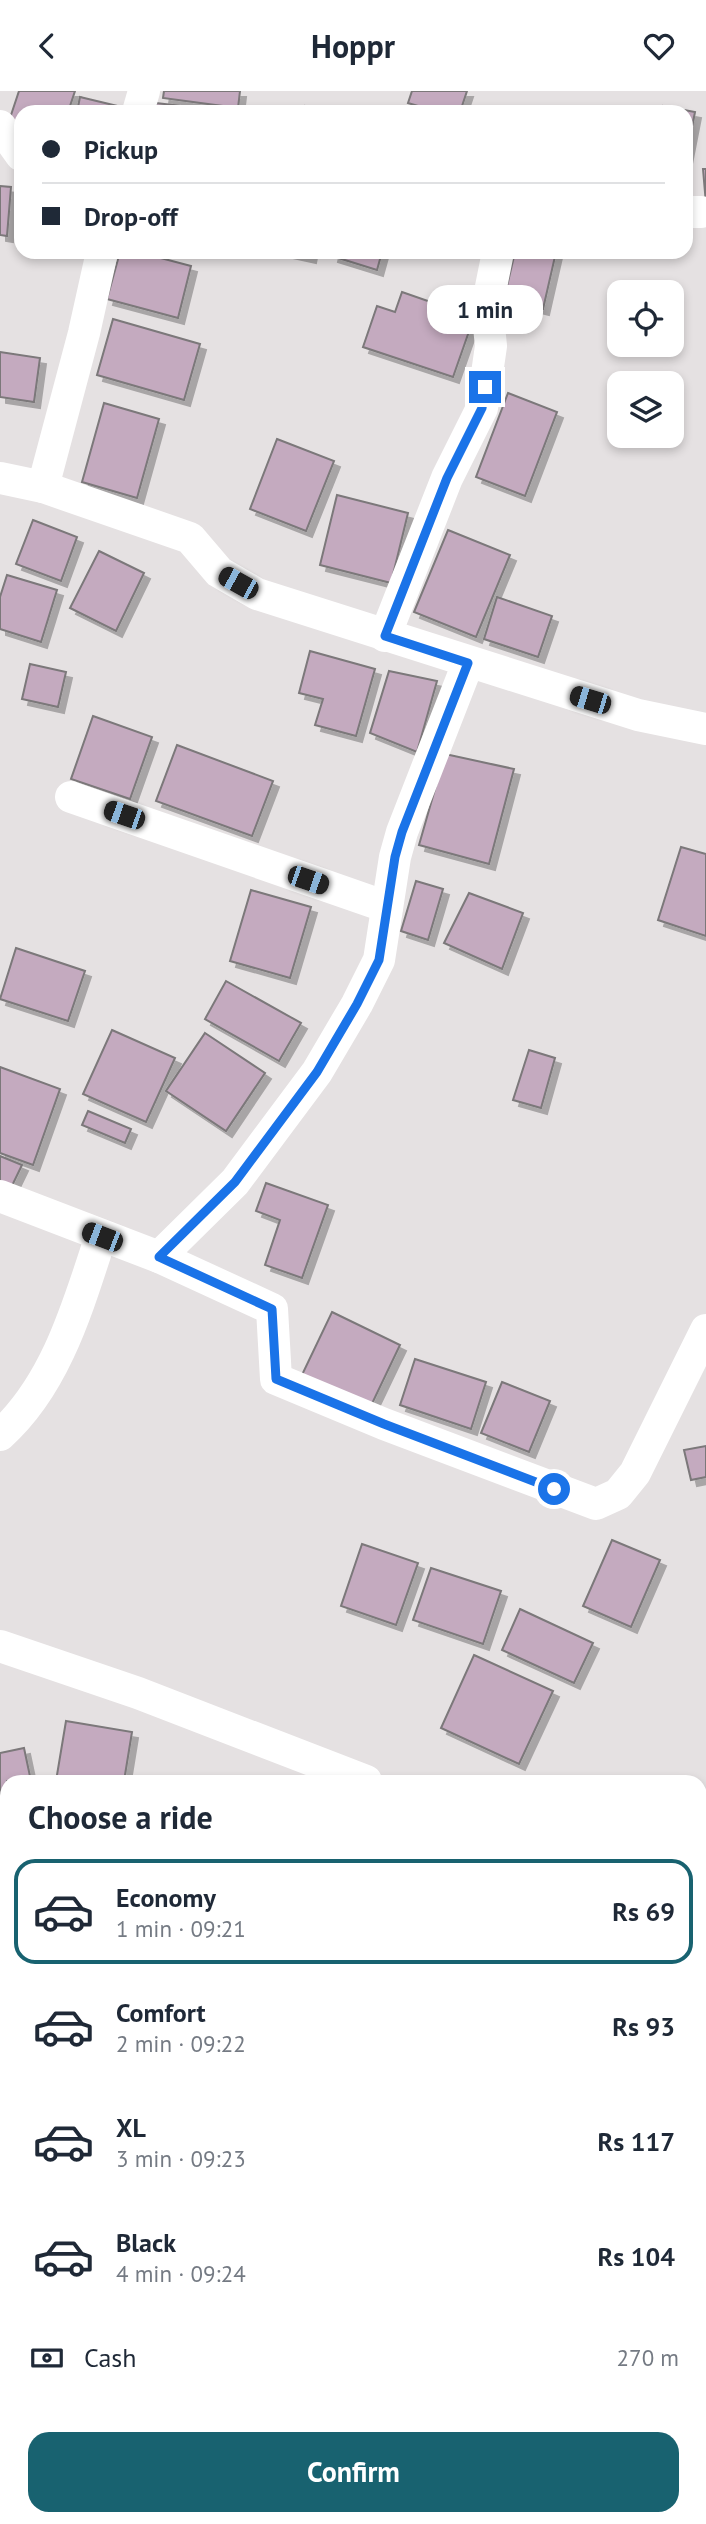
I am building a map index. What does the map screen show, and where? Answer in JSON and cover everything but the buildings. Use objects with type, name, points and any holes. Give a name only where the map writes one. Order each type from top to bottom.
[{"type":"street","points":[[0,126],[14,145]]},
{"type":"street","points":[[43,487],[85,333],[101,259]]},
{"type":"street","points":[[385,636],[447,478],[482,408],[491,346],[487,307],[497,259]]},
{"type":"street","points":[[0,478],[43,487],[190,538],[219,572],[257,593],[468,663],[638,715],[706,729]]},
{"type":"street","points":[[159,1257],[235,1182],[317,1072],[379,960],[395,857],[402,832],[468,663]]},
{"type":"street","points":[[71,797],[387,907]]},
{"type":"street","points":[[0,1196],[159,1257],[272,1309],[276,1379],[384,1424],[596,1504],[618,1494],[635,1473],[706,1329]]},
{"type":"street","points":[[0,1436],[23,1414],[72,1326],[102,1237]]},
{"type":"street","points":[[0,1646],[138,1693],[350,1775]]},
{"type":"route","points":[[485,387],[482,408],[447,478],[385,636],[468,663],[402,832],[395,857],[379,960],[317,1072],[235,1182],[159,1257],[272,1309],[276,1379],[384,1424],[554,1489]]}]
